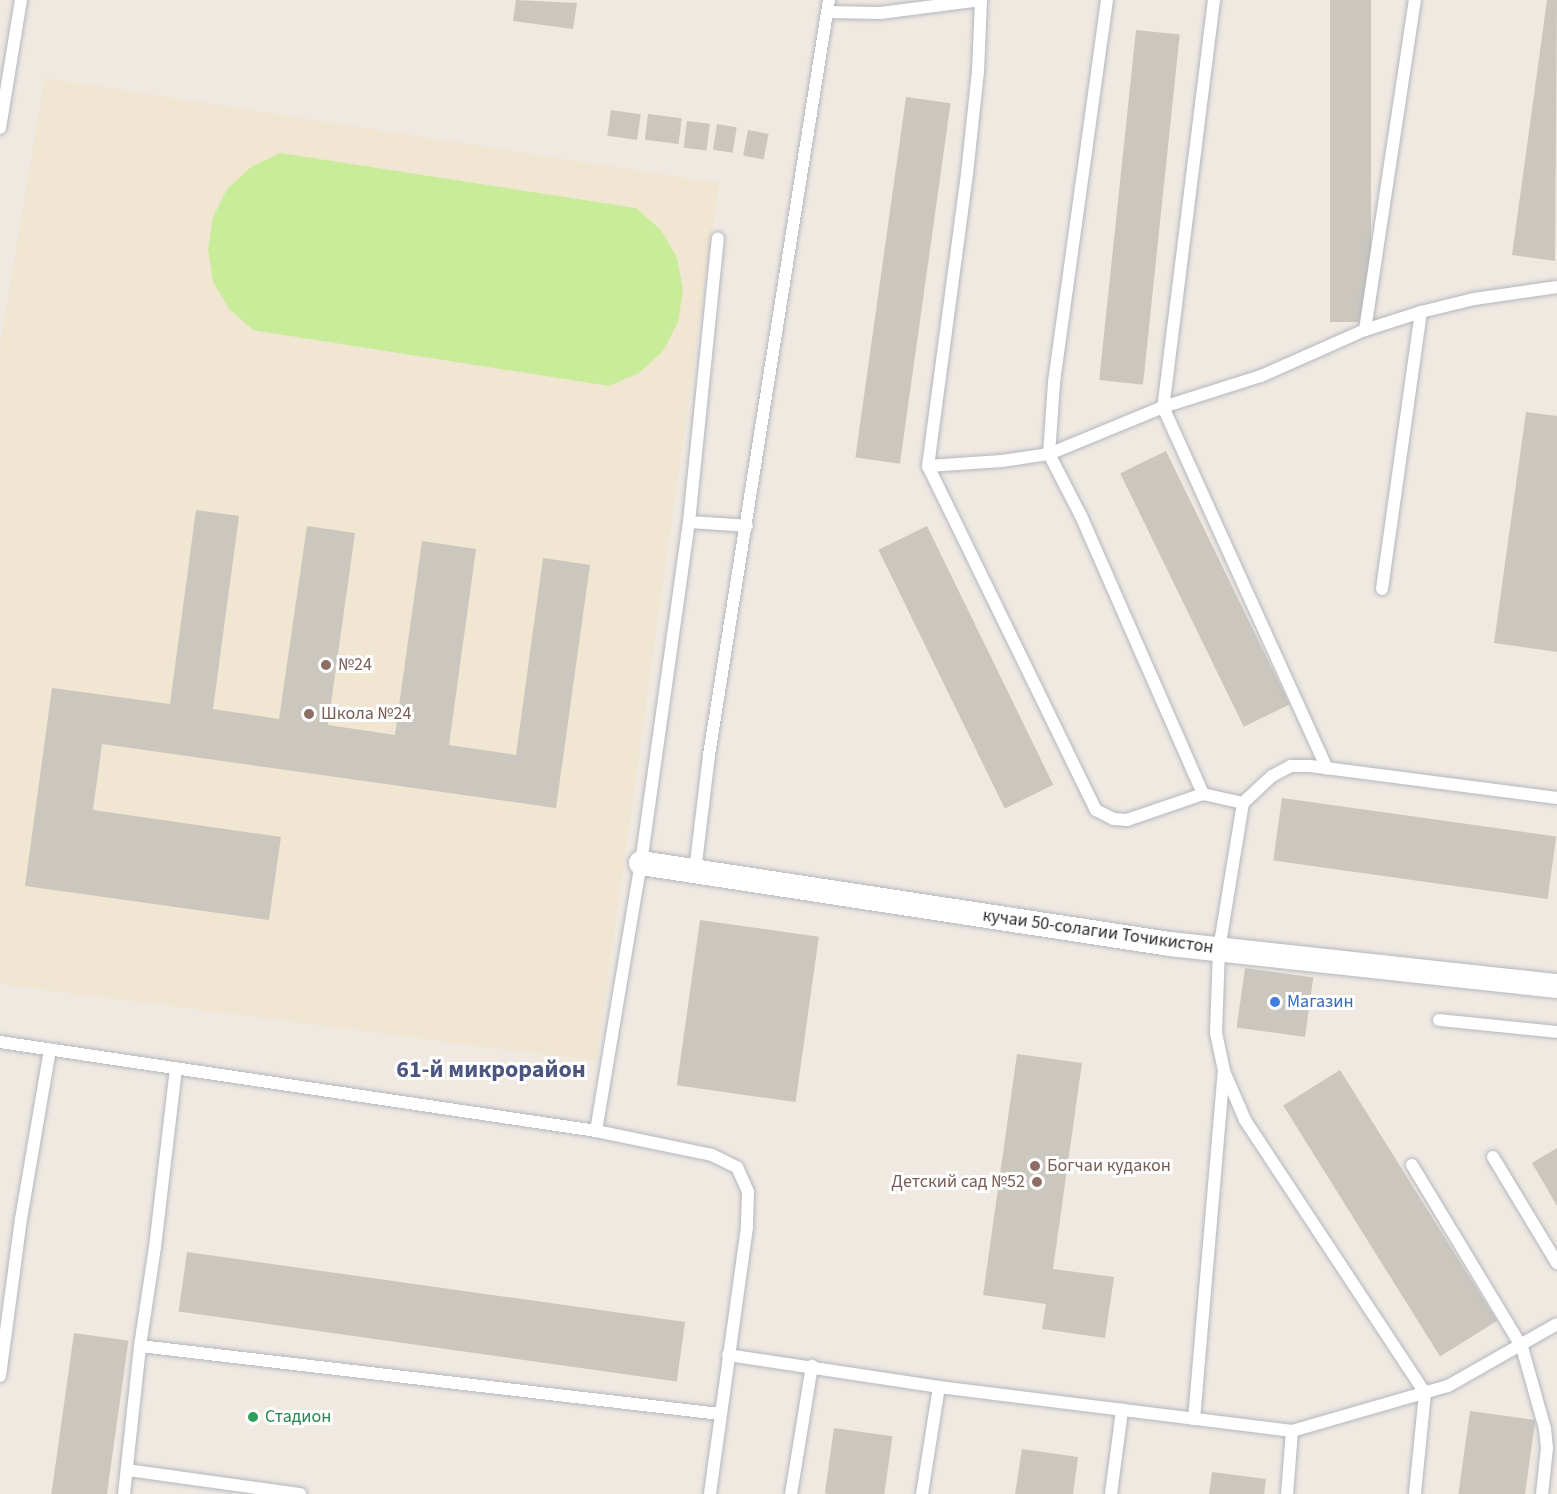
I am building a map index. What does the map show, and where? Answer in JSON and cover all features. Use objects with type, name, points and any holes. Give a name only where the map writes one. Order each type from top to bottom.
[{"type":"street","name":"кучаи 50-солагии Точикистон","points":[[641,864],[1219,950],[1557,986]]},
{"type":"lane","points":[[0,128],[21,0]]},
{"type":"lane","points":[[694,871],[709,755],[828,6],[880,13],[981,0],[978,71],[967,174],[928,466],[1096,810],[1114,819],[1127,819],[1203,795],[1244,803]]},
{"type":"lane","points":[[1107,0],[1054,383],[1049,454],[1081,516],[1203,795]]},
{"type":"lane","points":[[1214,0],[1163,407],[1328,768]]},
{"type":"lane","points":[[1365,330],[1415,0]]},
{"type":"lane","points":[[596,1131],[641,864],[689,522],[718,238]]},
{"type":"lane","points":[[928,466],[1002,461],[1049,454],[1163,407],[1262,376],[1365,330],[1421,312],[1474,299],[1557,286]]},
{"type":"lane","points":[[1382,589],[1421,312]]},
{"type":"lane","points":[[689,522],[747,526]]},
{"type":"lane","points":[[1415,1494],[1425,1393],[1245,1120],[1224,1071],[1216,1033],[1219,950],[1244,803],[1272,776],[1291,766],[1328,768],[1557,798]]},
{"type":"lane","points":[[1439,1020],[1557,1032]]},
{"type":"lane","points":[[0,1042],[596,1131],[712,1155],[738,1167],[748,1192],[747,1227],[710,1494]]},
{"type":"lane","points":[[0,1376],[21,1219],[50,1050]]},
{"type":"lane","points":[[124,1494],[140,1346],[155,1247],[176,1069]]},
{"type":"lane","points":[[1194,1419],[1224,1071]]},
{"type":"lane","points":[[1493,1157],[1557,1263]]},
{"type":"lane","points":[[1412,1165],[1522,1347],[1545,1429],[1547,1448],[1542,1494]]},
{"type":"lane","points":[[728,1355],[939,1386],[1292,1431],[1448,1386],[1522,1347],[1557,1324]]},
{"type":"lane","points":[[140,1346],[720,1414]]},
{"type":"lane","points":[[791,1494],[812,1366]]},
{"type":"lane","points":[[922,1494],[939,1386]]},
{"type":"lane","points":[[1111,1494],[1122,1410]]},
{"type":"lane","points":[[1287,1494],[1292,1431]]},
{"type":"lane","points":[[128,1470],[300,1494]]},
{"type":"shaded area","name":"№24","points":[[45,78],[719,183],[596,1061],[0,984],[0,346]]},
{"type":"green space","points":[[280,153],[636,208],[661,230],[677,258],[683,290],[678,322],[663,351],[639,373],[609,386],[253,330],[229,309],[213,281],[208,249],[213,217],[227,189],[251,167]]},
{"type":"building","points":[[516,0],[577,3],[573,29],[513,21]]},
{"type":"building","points":[[1330,0],[1371,0],[1371,322],[1330,322]]},
{"type":"building","points":[[1547,0],[1557,0],[1555,261],[1512,255]]},
{"type":"building","points":[[1136,30],[1180,35],[1143,385],[1099,380]]},
{"type":"building","points":[[906,97],[951,103],[900,464],[855,457]]},
{"type":"building","points":[[611,110],[641,114],[637,140],[607,136]]},
{"type":"building","points":[[648,114],[682,118],[679,144],[645,140]]},
{"type":"building","points":[[687,121],[710,124],[707,151],[684,148]]},
{"type":"building","points":[[717,124],[737,127],[733,153],[713,150]]},
{"type":"building","points":[[748,130],[769,134],[764,160],[743,156]]},
{"type":"building","points":[[1526,412],[1557,416],[1557,652],[1494,643]]},
{"type":"building","points":[[1166,451],[1290,704],[1244,727],[1120,473]]},
{"type":"building","points":[[196,510],[239,516],[213,709],[279,719],[307,526],[355,533],[328,725],[395,735],[422,541],[476,549],[449,745],[516,755],[543,558],[590,565],[556,808],[102,744],[93,810],[281,837],[269,920],[25,886],[52,688],[170,704]]},
{"type":"building","points":[[927,526],[1053,785],[1005,809],[878,550]]},
{"type":"building","points":[[1282,798],[1556,837],[1548,899],[1273,860]]},
{"type":"building","points":[[700,920],[819,937],[796,1102],[677,1085]]},
{"type":"building","name":"Магазин","points":[[1245,968],[1313,978],[1305,1037],[1237,1027]]},
{"type":"building","name":"Богчаи кудакон","points":[[1017,1054],[1082,1063],[1053,1269],[1114,1277],[1105,1338],[1042,1329],[1046,1304],[983,1295]]},
{"type":"building","points":[[1340,1070],[1497,1321],[1440,1357],[1283,1106]]},
{"type":"building","points":[[1557,1148],[1557,1206],[1532,1163]]},
{"type":"building","points":[[187,1252],[685,1322],[677,1381],[179,1311]]},
{"type":"building","points":[[74,1333],[128,1341],[107,1494],[51,1494]]},
{"type":"building","points":[[1470,1411],[1535,1420],[1525,1494],[1458,1494]]},
{"type":"building","points":[[834,1428],[892,1436],[884,1494],[825,1493]]},
{"type":"building","points":[[1022,1449],[1078,1457],[1073,1494],[1015,1494]]},
{"type":"building","points":[[1212,1472],[1266,1479],[1264,1494],[1209,1494]]},
{"type":"place","name":"№24","points":[[326,665]]},
{"type":"place","name":"Школа №24","points":[[309,714]]},
{"type":"place","name":"Магазин","points":[[1275,1002]]},
{"type":"place","name":"Богчаи кудакон","points":[[1035,1166]]},
{"type":"place","name":"Детский сад №52","points":[[1037,1182]]},
{"type":"place","name":"Стадион","points":[[253,1417]]},
{"type":"district","name":"61-й микрорайон","points":[[491,1070]]}]
